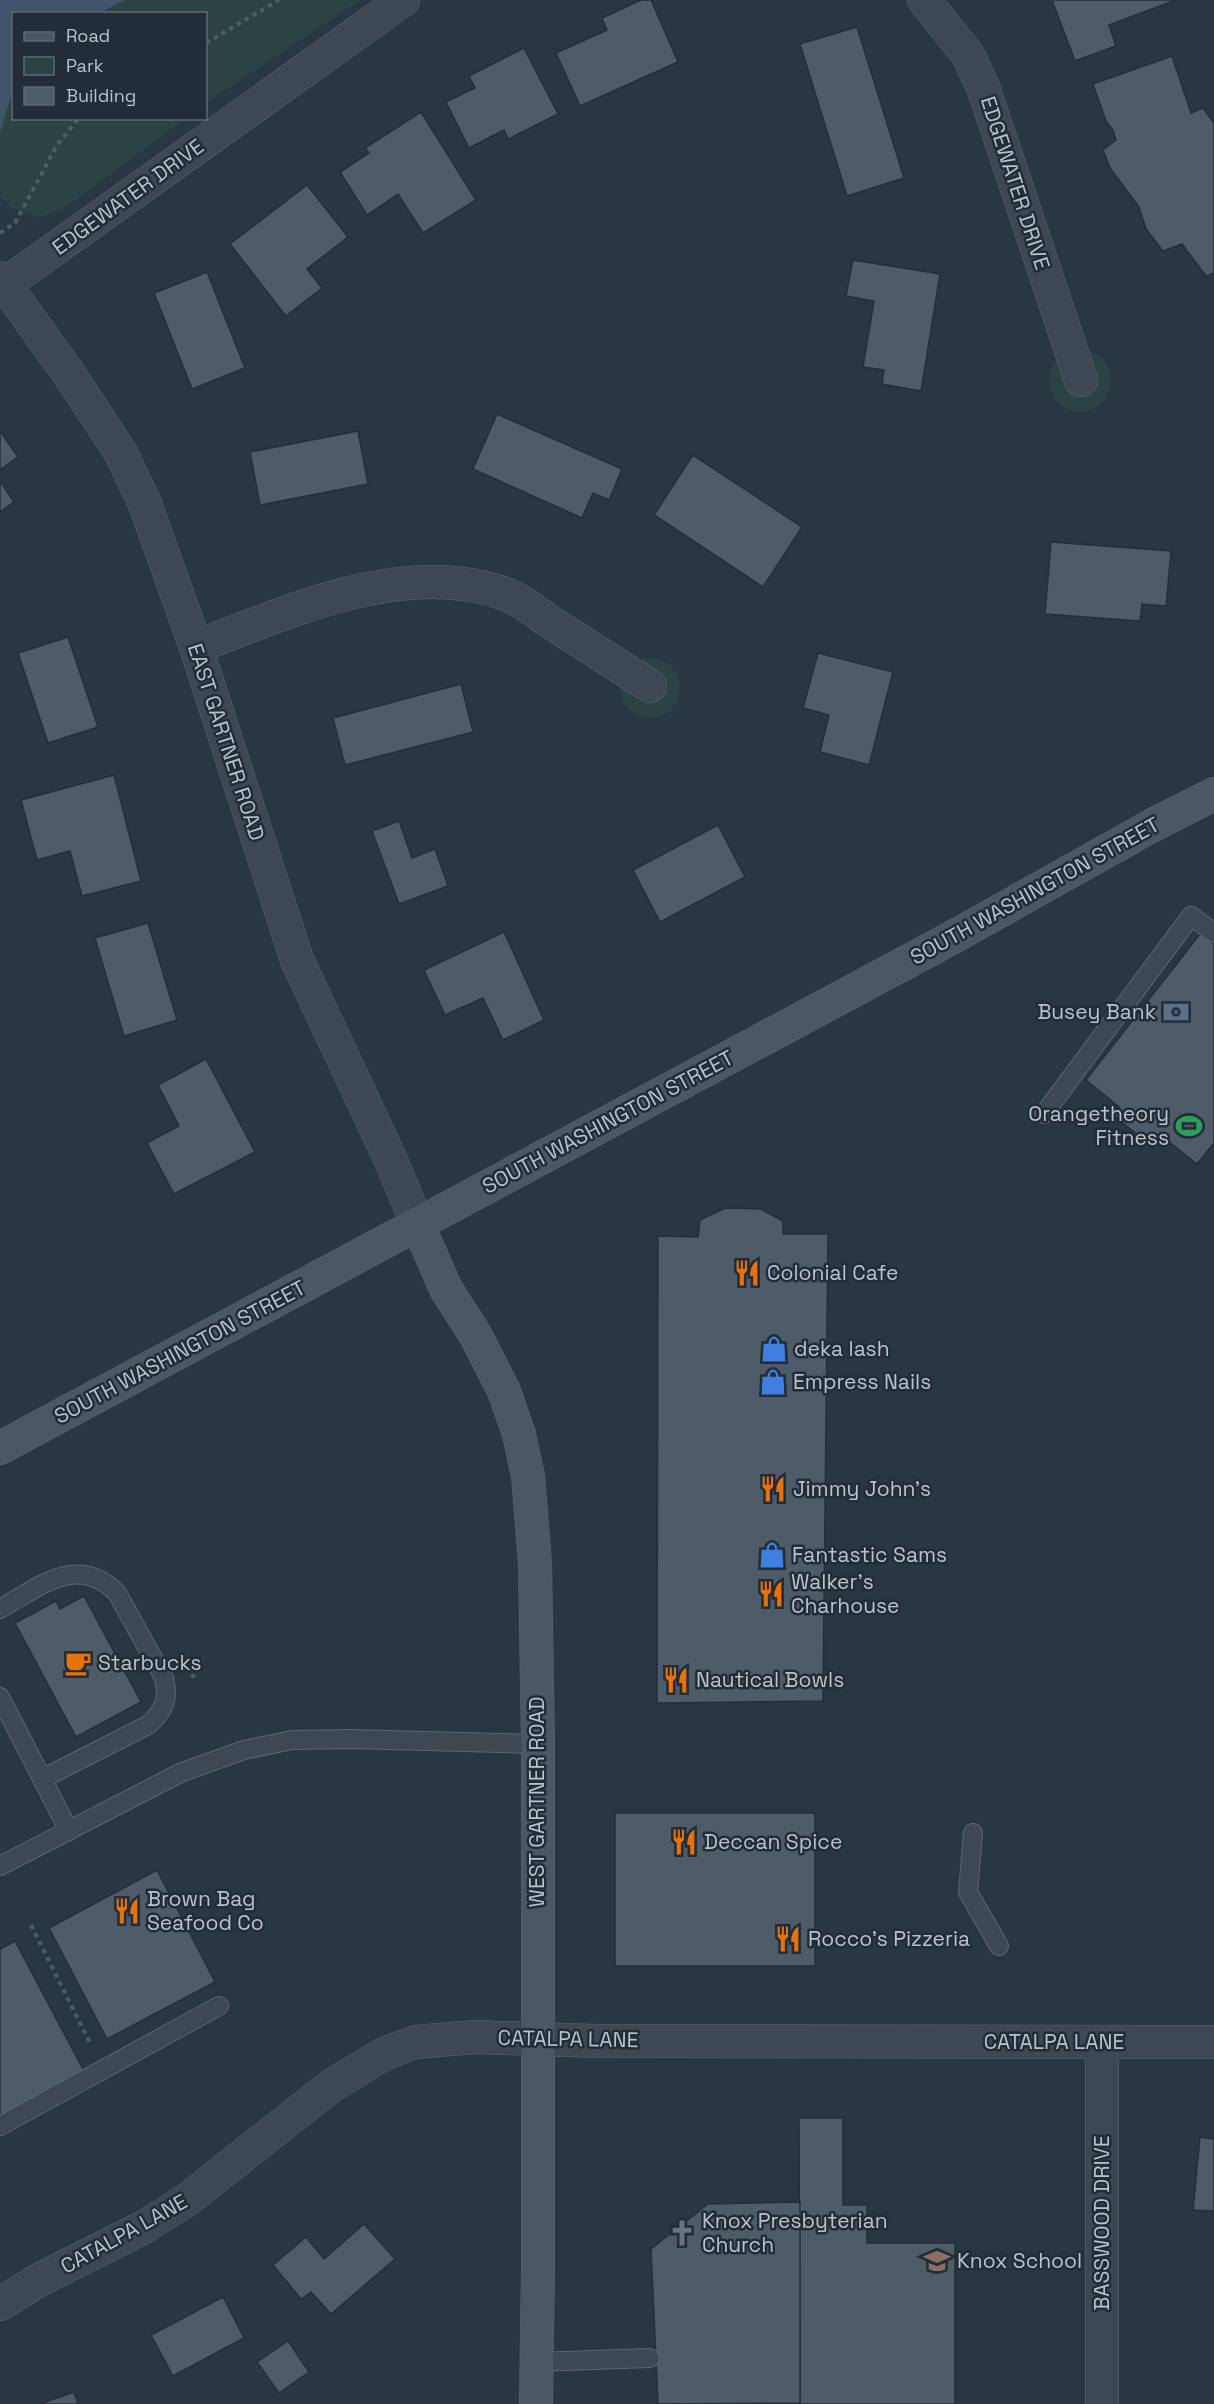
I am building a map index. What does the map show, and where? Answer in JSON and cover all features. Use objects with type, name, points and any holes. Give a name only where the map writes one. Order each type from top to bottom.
[{"type":"main road","name":"SOUTH WASHINGTON STREET","points":[[0,1448],[946,941],[1153,825],[1214,794]]},
{"type":"main road","name":"WEST GARTNER ROAD","points":[[418,1225],[446,1289],[476,1336],[504,1391],[519,1434],[528,1476],[535,1563],[538,1744],[536,2404]]},
{"type":"street","name":"EDGEWATER DRIVE","points":[[2,284],[403,0]]},
{"type":"street","name":"EDGEWATER DRIVE","points":[[924,0],[968,56],[983,87],[1081,380]]},
{"type":"street","name":"EAST GARTNER ROAD","points":[[2,284],[69,374],[121,453],[145,504],[196,647],[297,960],[389,1156],[418,1225]]},
{"type":"street","points":[[196,647],[333,597],[374,588],[438,581],[472,585],[510,596],[650,686]]},
{"type":"street","name":"CATALPA LANE","points":[[0,2304],[37,2282],[144,2227],[188,2199],[330,2086],[384,2054],[415,2042],[463,2038],[596,2042],[1214,2042]]},
{"type":"street","name":"BASSWOOD DRIVE","points":[[1102,2042],[1102,2404]]},
{"type":"lane","points":[[1044,1114],[1191,916],[1214,933]]},
{"type":"lane","points":[[0,1609],[52,1580],[82,1573],[93,1576],[106,1583],[117,1593],[165,1684],[166,1702],[159,1715],[148,1725],[42,1779]]},
{"type":"lane","points":[[0,1697],[69,1831]]},
{"type":"lane","points":[[0,1866],[189,1769],[244,1750],[292,1740],[351,1739],[538,1744]]},
{"type":"lane","points":[[973,1833],[968,1892],[999,1946]]},
{"type":"lane","points":[[0,2126],[219,2006]]},
{"type":"lane","points":[[536,2362],[650,2358]]},
{"type":"path","points":[[207,42],[279,0]]},
{"type":"path","points":[[0,232],[15,223],[57,145],[77,120]]},
{"type":"path","points":[[31,1925],[90,2043]]},
{"type":"green space","points":[[0,0],[361,0],[207,102],[207,12],[12,12],[12,120],[184,120],[62,210],[38,217],[12,208],[0,196]]},
{"type":"green space","points":[[1080,350],[1092,352],[1102,359],[1109,369],[1111,381],[1109,393],[1102,403],[1092,410],[1080,412],[1068,410],[1058,403],[1051,393],[1049,381],[1051,369],[1058,359],[1068,352]]},
{"type":"green space","points":[[650,658],[671,667],[680,688],[671,709],[650,718],[629,709],[620,688],[629,667]]},
{"type":"water","points":[[0,0],[125,0],[101,12],[12,12],[12,93],[0,133]]},
{"type":"building","points":[[641,0],[651,0],[678,62],[580,106],[556,53],[607,30],[602,18]]},
{"type":"building","points":[[1052,0],[1176,0],[1109,25],[1116,46],[1075,61]]},
{"type":"building","points":[[857,27],[904,178],[847,196],[800,44]]},
{"type":"building","points":[[524,48],[558,114],[508,139],[504,130],[469,148],[446,102],[475,88],[469,76]]},
{"type":"building","points":[[1172,56],[1191,113],[1203,108],[1214,123],[1214,273],[1206,276],[1182,244],[1163,251],[1146,229],[1139,207],[1110,168],[1103,150],[1116,140],[1113,130],[1106,121],[1093,84]]},
{"type":"building","points":[[421,112],[476,200],[423,233],[398,194],[367,215],[340,172],[369,153],[365,148]]},
{"type":"building","points":[[307,185],[348,237],[307,269],[322,288],[286,316],[230,244]]},
{"type":"building","points":[[853,260],[940,274],[921,391],[882,384],[884,370],[863,367],[874,301],[846,296]]},
{"type":"building","points":[[207,272],[245,368],[192,389],[154,293]]},
{"type":"building","points":[[497,414],[622,469],[609,500],[593,493],[582,518],[473,469]]},
{"type":"building","points":[[0,431],[18,457],[0,470]]},
{"type":"building","points":[[358,431],[368,484],[260,505],[250,452]]},
{"type":"building","points":[[693,455],[802,527],[763,587],[654,515]]},
{"type":"building","points":[[0,481],[14,502],[0,512]]},
{"type":"building","points":[[1051,542],[1171,551],[1166,606],[1142,604],[1140,621],[1045,614]]},
{"type":"building","points":[[68,637],[98,727],[48,743],[18,653]]},
{"type":"building","points":[[818,653],[893,672],[869,765],[820,752],[829,715],[803,708]]},
{"type":"building","points":[[461,684],[473,732],[345,765],[333,718]]},
{"type":"building","points":[[114,775],[141,881],[82,896],[70,851],[37,860],[21,800]]},
{"type":"building","points":[[399,821],[412,858],[435,849],[448,886],[399,904],[372,831]]},
{"type":"building","points":[[718,825],[745,877],[660,922],[633,870]]},
{"type":"building","points":[[148,923],[177,1020],[124,1036],[95,938]]},
{"type":"building","points":[[504,932],[544,1020],[503,1040],[483,998],[445,1015],[424,970]]},
{"type":"building","name":"Busey Bank","points":[[1200,934],[1214,944],[1214,1143],[1197,1164],[1163,1137],[1154,1148],[1113,1115],[1119,1107],[1086,1080]]},
{"type":"building","points":[[206,1059],[255,1152],[174,1194],[147,1143],[179,1126],[158,1085]]},
{"type":"building","points":[[725,1208],[761,1209],[783,1221],[783,1234],[828,1234],[823,1701],[657,1703],[658,1236],[698,1237],[700,1220]]},
{"type":"building","name":"Starbucks","points":[[84,1596],[141,1702],[76,1737],[15,1623],[56,1601],[60,1609]]},
{"type":"building","points":[[615,1813],[815,1813],[815,1966],[615,1966]]},
{"type":"building","points":[[157,1870],[215,1982],[107,2039],[49,1928]]},
{"type":"building","points":[[15,1941],[85,2073],[0,2119],[0,1949]]},
{"type":"building","points":[[799,2118],[843,2118],[843,2205],[867,2205],[867,2243],[955,2243],[955,2404],[701,2404],[800,2403]]},
{"type":"building","points":[[1200,2137],[1214,2139],[1214,2211],[1193,2210]]},
{"type":"building","name":"Knox Presbyterian Church","points":[[800,2202],[800,2403],[658,2404],[651,2249],[708,2204]]},
{"type":"building","points":[[364,2224],[395,2259],[331,2314],[311,2292],[301,2299],[273,2265],[306,2237],[324,2259]]},
{"type":"building","points":[[223,2297],[244,2338],[173,2376],[151,2335]]},
{"type":"building","points":[[288,2341],[309,2372],[279,2393],[257,2362]]},
{"type":"building","points":[[74,2392],[78,2404],[40,2404]]},
{"type":"place","name":"Busey Bank","points":[[1176,1012]]},
{"type":"place","name":"Orangetheory Fitness","points":[[1189,1126]]},
{"type":"place","name":"Colonial Cafe","points":[[747,1273]]},
{"type":"place","name":"deka lash","points":[[774,1349]]},
{"type":"place","name":"Empress Nails","points":[[773,1382]]},
{"type":"place","name":"Jimmy John's","points":[[773,1489]]},
{"type":"place","name":"Fantastic Sams","points":[[772,1555]]},
{"type":"place","name":"Walker's Charhouse","points":[[771,1594]]},
{"type":"place","name":"Starbucks","points":[[78,1663]]},
{"type":"place","name":"Nautical Bowls","points":[[676,1680]]},
{"type":"place","name":"Deccan Spice","points":[[684,1842]]},
{"type":"place","name":"Brown Bag Seafood Co","points":[[127,1911]]},
{"type":"place","name":"Rocco's Pizzeria","points":[[788,1939]]},
{"type":"place","name":"Knox Presbyterian Church","points":[[682,2233]]},
{"type":"place","name":"Knox School","points":[[937,2261]]}]
